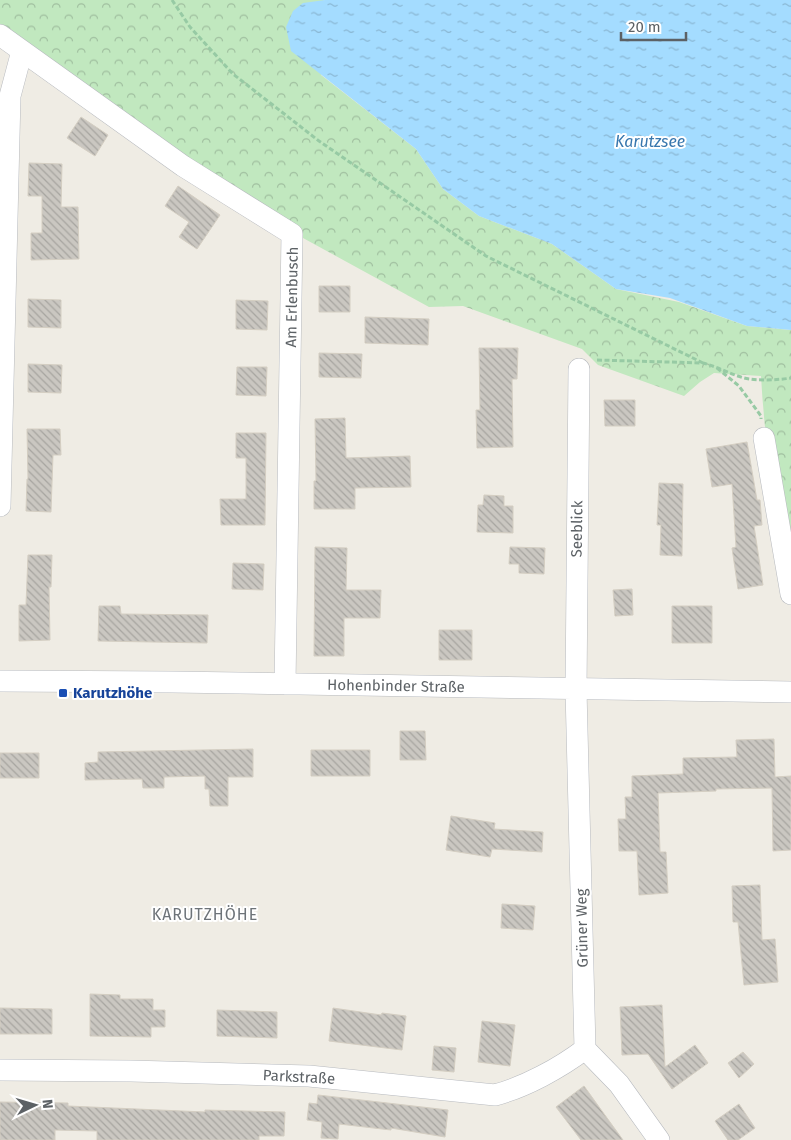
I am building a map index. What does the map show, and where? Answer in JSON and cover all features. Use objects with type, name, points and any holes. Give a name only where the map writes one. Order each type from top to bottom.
[{"type":"street","name":"Am Erlenbusch","points":[[0,35],[182,166],[292,234],[285,684]]},
{"type":"street","points":[[0,506],[10,96],[22,51]]},
{"type":"street","name":"Seeblick","points":[[576,690],[579,369]]},
{"type":"street","points":[[764,438],[791,594]]},
{"type":"street","name":"Hohenbinder Straße","points":[[0,681],[791,692]]},
{"type":"street","name":"Grüner Weg","points":[[576,690],[585,1049]]},
{"type":"street","points":[[585,1049],[619,1084],[659,1140]]},
{"type":"street","name":"Parkstraße","points":[[0,1070],[131,1071],[308,1076],[495,1095],[514,1090],[585,1049]]},
{"type":"path","points":[[172,0],[190,27],[233,74],[319,141],[439,224],[486,256],[703,364]]},
{"type":"path","points":[[579,369],[584,360],[703,364],[714,366],[746,378],[782,380],[791,378]]},
{"type":"path","points":[[714,366],[739,386],[761,416],[764,438]]},
{"type":"green space","points":[[0,0],[325,0],[323,1],[321,75],[416,149],[443,189],[479,216],[552,244],[616,289],[679,302],[747,326],[791,330],[791,595],[772,486],[761,376],[714,373],[684,396],[598,365],[582,349],[463,306],[429,307],[303,238],[168,154],[0,33]]},
{"type":"water","name":"Karutzsee","points":[[325,0],[791,0],[791,330],[747,326],[670,298],[616,289],[552,244],[479,216],[443,189],[416,149],[291,51],[286,27],[293,11],[303,3]]},
{"type":"building","points":[[81,117],[108,135],[95,156],[67,138]]},
{"type":"building","points":[[29,163],[62,164],[61,207],[78,207],[79,259],[31,260],[31,233],[42,233],[42,196],[28,196]]},
{"type":"building","points":[[178,186],[220,215],[197,249],[179,237],[189,222],[165,206]]},
{"type":"building","points":[[319,286],[350,286],[350,312],[319,312]]},
{"type":"building","points":[[28,299],[61,300],[61,328],[28,327]]},
{"type":"building","points":[[236,300],[268,301],[267,330],[236,329]]},
{"type":"building","points":[[365,317],[429,319],[428,345],[365,343]]},
{"type":"building","points":[[479,348],[518,348],[517,379],[512,379],[513,447],[477,448],[476,410],[480,410]]},
{"type":"building","points":[[319,353],[362,354],[361,378],[319,377]]},
{"type":"building","points":[[28,364],[62,365],[61,393],[28,392]]},
{"type":"building","points":[[237,367],[267,367],[266,396],[236,395]]},
{"type":"building","points":[[604,400],[635,400],[635,426],[605,426]]},
{"type":"building","points":[[345,418],[346,458],[410,456],[411,487],[355,488],[355,509],[314,509],[314,481],[316,481],[315,419]]},
{"type":"building","points":[[27,429],[60,429],[61,455],[53,455],[51,512],[26,511],[28,479]]},
{"type":"building","points":[[236,433],[266,433],[265,525],[221,525],[220,499],[246,499],[246,458],[236,458]]},
{"type":"building","points":[[747,442],[757,500],[760,500],[762,525],[754,526],[763,585],[738,589],[732,548],[736,547],[732,484],[712,487],[706,449]]},
{"type":"building","points":[[659,483],[683,484],[682,556],[660,555],[661,525],[657,525]]},
{"type":"building","points":[[484,495],[504,496],[504,506],[513,506],[513,533],[477,532],[478,505],[483,505]]},
{"type":"building","points":[[315,547],[347,548],[346,590],[381,590],[380,618],[344,618],[344,656],[314,656]]},
{"type":"building","points":[[510,547],[545,548],[544,574],[519,573],[519,564],[509,564]]},
{"type":"building","points":[[28,555],[52,555],[51,587],[49,587],[50,640],[19,641],[19,605],[26,605]]},
{"type":"building","points":[[233,563],[264,564],[263,590],[232,589]]},
{"type":"building","points":[[632,589],[633,615],[615,616],[613,590]]},
{"type":"building","points":[[99,606],[120,606],[121,614],[208,615],[207,643],[98,641]]},
{"type":"building","points":[[672,606],[712,606],[712,643],[672,643]]},
{"type":"building","points":[[439,630],[472,630],[472,660],[439,660]]},
{"type":"building","points":[[400,731],[425,731],[426,760],[400,760]]},
{"type":"building","points":[[774,739],[775,777],[791,776],[791,850],[773,851],[772,788],[658,793],[660,852],[666,852],[668,893],[639,895],[637,851],[619,851],[618,819],[626,819],[625,797],[632,797],[632,776],[683,774],[683,758],[737,757],[736,740]]},
{"type":"building","points":[[253,749],[253,777],[228,777],[228,806],[210,806],[209,789],[205,789],[205,776],[164,777],[164,788],[143,788],[142,779],[85,780],[85,763],[98,762],[98,752]]},
{"type":"building","points":[[311,750],[370,750],[370,776],[311,776]]},
{"type":"building","points":[[0,753],[39,753],[39,778],[0,778]]},
{"type":"building","points":[[451,816],[495,823],[494,829],[543,832],[542,852],[492,849],[490,857],[446,850]]},
{"type":"building","points":[[760,885],[762,940],[775,939],[778,982],[744,985],[738,922],[733,922],[732,886]]},
{"type":"building","points":[[502,904],[535,906],[533,930],[501,928]]},
{"type":"building","points":[[90,994],[120,995],[120,999],[153,999],[153,1010],[165,1010],[165,1027],[151,1027],[151,1037],[90,1036]]},
{"type":"building","points":[[662,1005],[665,1067],[695,1045],[708,1063],[672,1089],[648,1054],[622,1055],[620,1007]]},
{"type":"building","points":[[0,1008],[52,1009],[52,1034],[0,1034]]},
{"type":"building","points":[[333,1008],[381,1015],[382,1013],[406,1016],[402,1050],[329,1041]]},
{"type":"building","points":[[217,1010],[277,1012],[277,1038],[217,1036]]},
{"type":"building","points":[[482,1021],[515,1025],[510,1066],[478,1062]]},
{"type":"building","points":[[434,1046],[456,1048],[454,1072],[432,1070]]},
{"type":"building","points":[[743,1052],[754,1064],[739,1078],[728,1063]]},
{"type":"building","points":[[584,1086],[623,1140],[581,1140],[556,1107]]},
{"type":"building","points":[[318,1095],[448,1110],[445,1137],[391,1128],[391,1130],[339,1124],[338,1139],[321,1138],[322,1122],[307,1120],[309,1103],[317,1104]]},
{"type":"building","points":[[0,1102],[68,1103],[68,1106],[205,1112],[205,1110],[285,1112],[284,1136],[259,1136],[259,1140],[97,1140],[97,1131],[55,1130],[55,1140],[0,1140]]},
{"type":"building","points":[[739,1104],[755,1128],[738,1140],[728,1140],[715,1121]]},
{"type":"place","name":"Karutzhöhe","points":[[63,693]]},
{"type":"district","name":"KARUTZHÖHE","points":[[205,914]]}]
